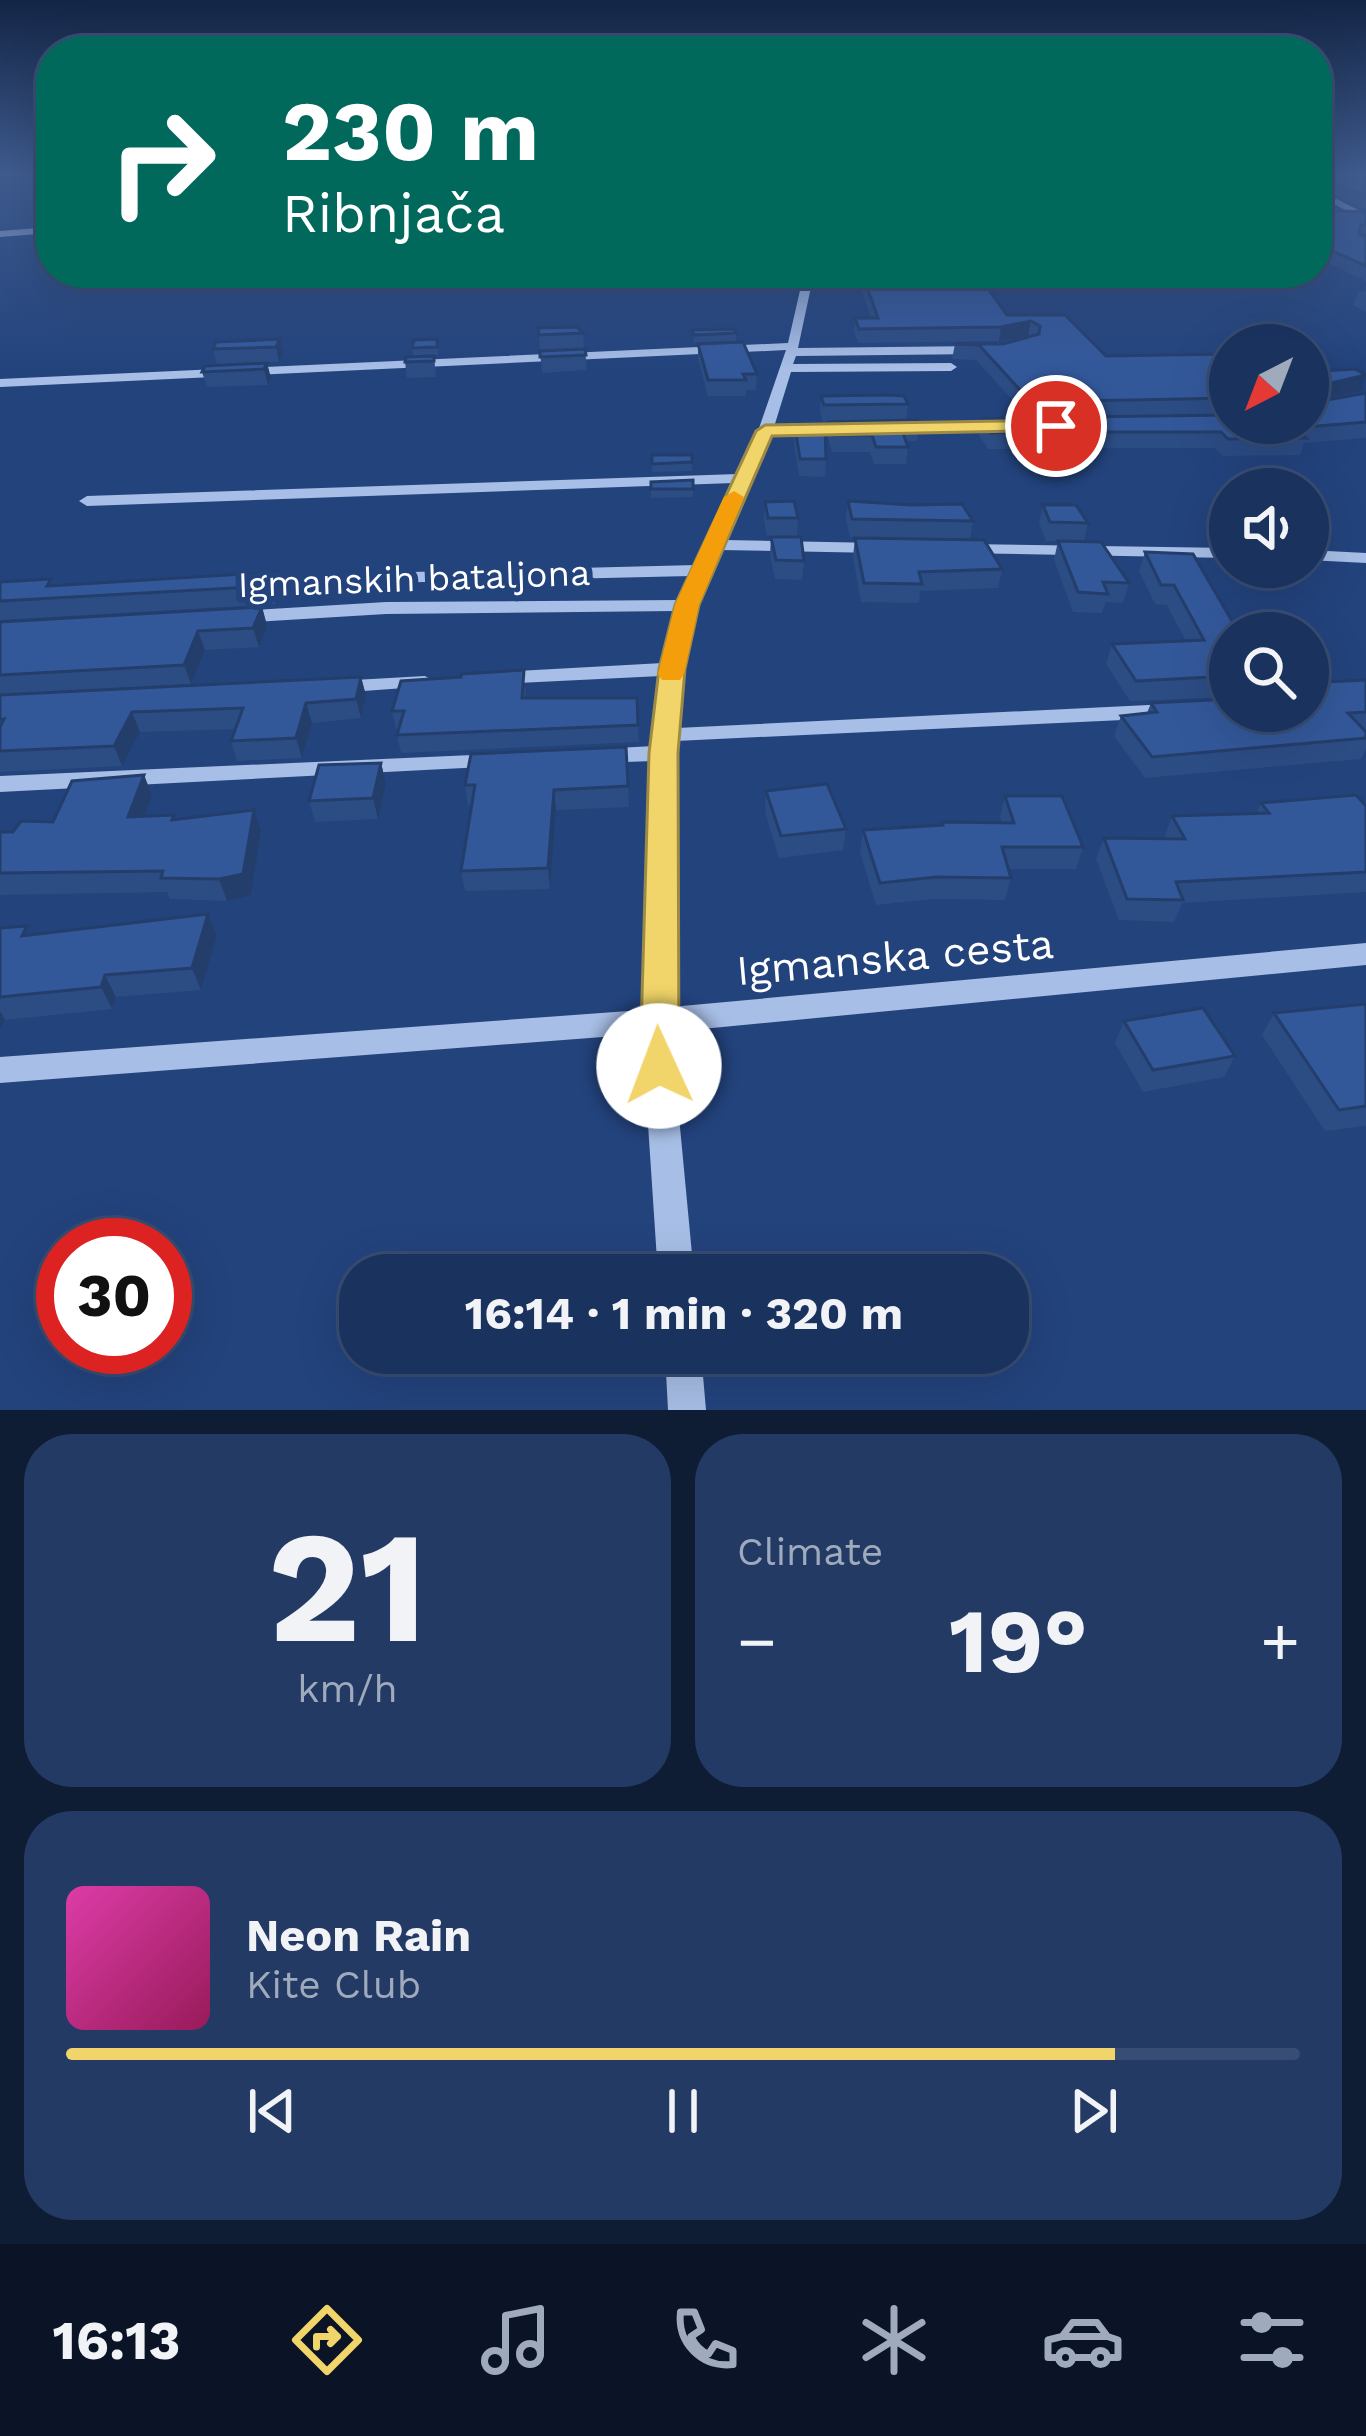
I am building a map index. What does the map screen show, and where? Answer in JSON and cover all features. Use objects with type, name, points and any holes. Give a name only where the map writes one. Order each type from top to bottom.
[{"type":"street","points":[[674,1254],[656,1021],[672,669],[687,605],[765,431],[806,288]]},
{"type":"street","points":[[0,382],[999,350]]},
{"type":"street","points":[[790,355],[951,367]]},
{"type":"street","points":[[765,431],[1129,424]]},
{"type":"street","points":[[87,501],[743,478]]},
{"type":"street","points":[[711,545],[900,548]]},
{"type":"street","points":[[947,549],[1209,554]]},
{"type":"street","points":[[1329,556],[1366,558]]},
{"type":"street","points":[[226,583],[701,570]]},
{"type":"street","name":"Igmanskih bataljona","points":[[205,619],[386,608],[687,605]]},
{"type":"street","points":[[486,679],[672,669]]},
{"type":"street","points":[[324,688],[440,681]]},
{"type":"street","points":[[569,758],[665,744],[1209,709]]},
{"type":"street","points":[[0,784],[522,760]]},
{"type":"street","name":"Igmanska cesta","points":[[0,1070],[656,1021],[1366,954]]},
{"type":"street","points":[[684,1374],[687,1410]]},
{"type":"building","points":[[1332,238],[1366,238],[1366,266],[1332,251]]},
{"type":"building","points":[[867,288],[988,288],[1007,315],[1065,315],[1106,356],[1209,354],[1209,398],[1031,402],[979,345],[955,344],[1003,344],[1039,334],[1040,326],[1031,321],[1001,327],[859,329],[855,318],[878,318]]},
{"type":"building","points":[[577,327],[583,333],[539,335],[538,328]]},
{"type":"building","points":[[734,329],[736,333],[694,335],[692,330]]},
{"type":"building","points":[[280,339],[276,347],[213,349],[216,342]]},
{"type":"building","points":[[437,339],[437,347],[412,348],[414,340]]},
{"type":"building","points":[[743,342],[757,374],[743,374],[746,380],[708,380],[698,344]]},
{"type":"building","points":[[585,349],[586,355],[540,357],[540,351]]},
{"type":"building","points":[[434,356],[434,361],[405,362],[406,357]]},
{"type":"building","points":[[267,363],[264,369],[202,372],[205,366]]},
{"type":"building","points":[[1355,369],[1366,375],[1329,383],[1329,371]]},
{"type":"building","points":[[1366,393],[1366,422],[1329,425],[1329,400]]},
{"type":"building","points":[[821,396],[904,396],[908,404],[824,405]]},
{"type":"building","points":[[1209,415],[1209,432],[1086,432],[1079,417]]},
{"type":"building","points":[[1018,418],[1027,432],[991,433],[982,419]]},
{"type":"building","points":[[917,420],[920,424],[900,425],[908,447],[876,447],[872,435],[833,435],[829,422]]},
{"type":"building","points":[[795,427],[825,427],[826,459],[800,459]]},
{"type":"building","points":[[652,455],[692,455],[692,462],[652,464]]},
{"type":"building","points":[[693,480],[693,489],[651,489],[651,482]]},
{"type":"building","points":[[794,501],[798,518],[768,518],[765,502]]},
{"type":"building","points":[[848,501],[962,504],[973,521],[852,519]]},
{"type":"building","points":[[1043,505],[1076,505],[1088,523],[1050,522]]},
{"type":"building","points":[[771,537],[801,537],[804,561],[776,560]]},
{"type":"building","points":[[855,538],[984,540],[1002,569],[919,572],[922,584],[864,583]]},
{"type":"building","points":[[1058,541],[1101,542],[1129,583],[1103,582],[1108,594],[1078,592]]},
{"type":"building","points":[[1145,552],[1193,554],[1227,612],[1209,612],[1209,677],[1136,681],[1112,644],[1204,640],[1174,585],[1161,585]]},
{"type":"building","points":[[277,572],[271,586],[0,601],[0,582],[51,579],[47,586]]},
{"type":"building","points":[[262,607],[253,628],[198,631],[184,665],[0,675],[0,622]]},
{"type":"building","points":[[524,670],[522,698],[637,698],[638,725],[397,735],[404,711],[392,711],[401,681]]},
{"type":"building","points":[[361,677],[356,699],[306,703],[296,738],[231,741],[243,708],[132,712],[114,746],[0,751],[4,719],[0,720],[0,695]]},
{"type":"building","points":[[1366,680],[1366,712],[1348,713],[1366,738],[1152,757],[1121,716],[1157,712],[1151,703],[1209,700],[1209,732],[1329,732],[1329,682]]},
{"type":"building","points":[[626,747],[628,786],[554,790],[548,868],[461,871],[475,785],[465,785],[471,754]]},
{"type":"building","points":[[381,763],[373,798],[309,801],[319,765]]},
{"type":"building","points":[[144,775],[128,817],[174,815],[172,820],[254,810],[243,874],[219,879],[161,878],[163,871],[0,873],[0,832],[13,832],[21,821],[53,822],[72,781]]},
{"type":"building","points":[[827,784],[846,829],[781,836],[766,791]]},
{"type":"building","points":[[1356,795],[1366,806],[1366,872],[1176,882],[1183,900],[1127,899],[1104,838],[1185,839],[1172,816],[1269,813],[1261,803]]},
{"type":"building","points":[[1005,796],[1062,796],[1083,847],[1002,847],[1011,878],[936,877],[880,883],[863,830],[942,822],[1014,823]]},
{"type":"building","points":[[208,914],[192,968],[105,975],[101,987],[0,997],[0,928],[27,926],[22,936]]},
{"type":"building","points":[[1366,1004],[1366,1106],[1339,1110],[1274,1013]]},
{"type":"building","points":[[1203,1008],[1235,1056],[1153,1070],[1124,1021]]},
{"type":"slow traffic","points":[[671,674],[687,605],[734,497]]},
{"type":"route","points":[[659,1066],[656,1021],[664,753],[672,669],[687,605],[765,431],[1056,426]]}]
